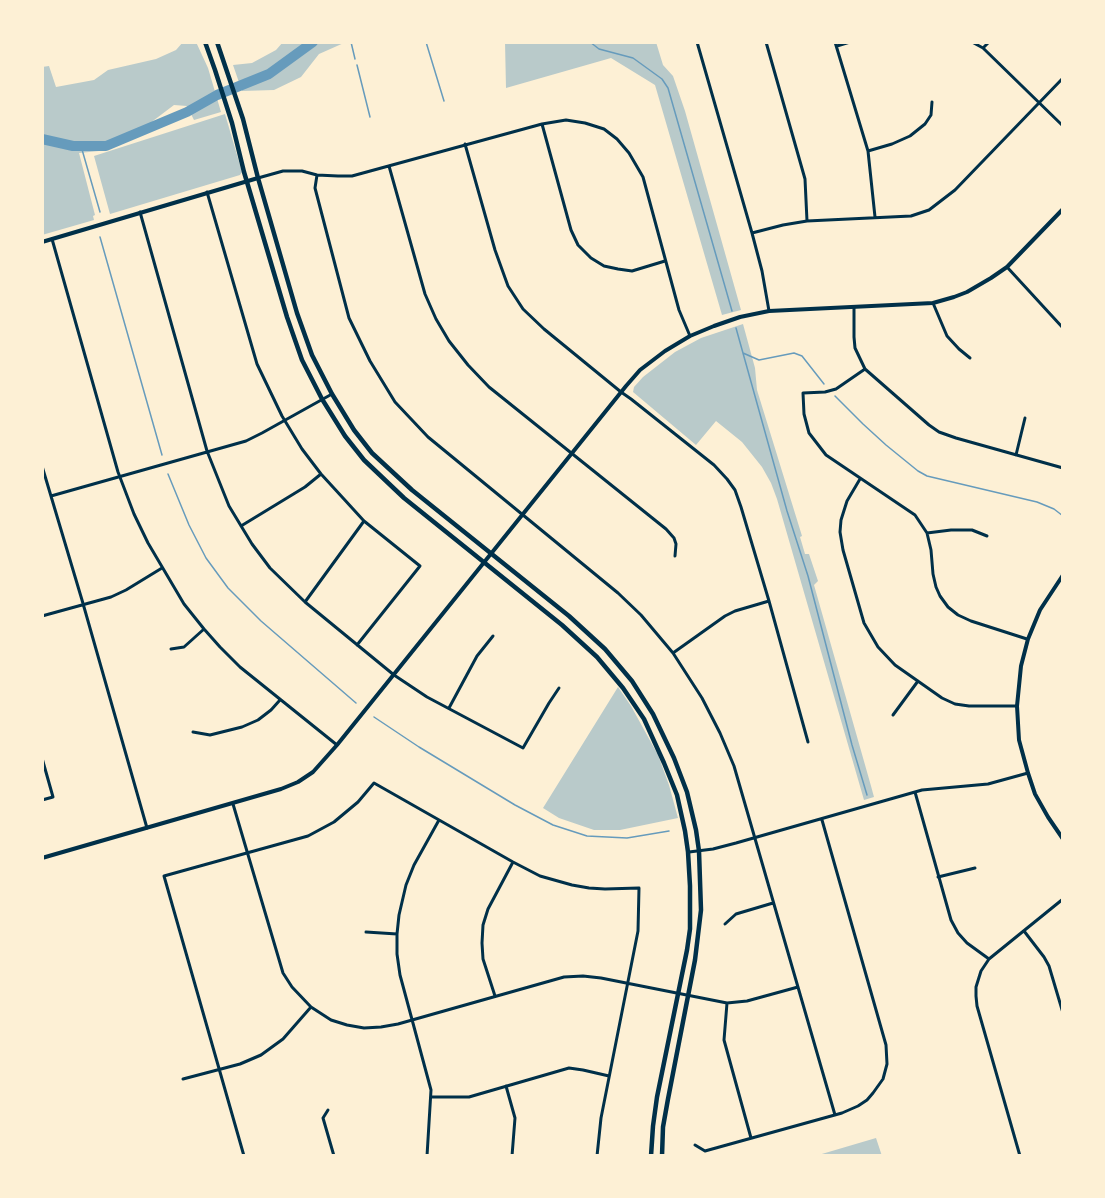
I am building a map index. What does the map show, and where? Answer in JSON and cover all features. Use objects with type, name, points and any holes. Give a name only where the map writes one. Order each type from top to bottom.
[{"type":"main road","points":[[205,42],[232,123],[287,317],[302,360],[345,436],[364,460],[404,498],[485,562],[597,657],[623,687],[644,719],[677,795],[688,852],[690,929],[657,1097],[651,1156]]},
{"type":"main road","points":[[217,42],[243,120],[297,313],[312,356],[354,430],[372,453],[412,490],[569,616],[605,649],[632,681],[653,714],[677,765],[692,810],[699,851],[701,910],[697,952],[663,1127],[662,1156]]},
{"type":"street","points":[[697,42],[752,233],[769,311]]},
{"type":"street","points":[[766,42],[805,178],[807,221]]},
{"type":"street","points":[[850,42],[836,44],[868,151],[875,217]]},
{"type":"street","points":[[972,42],[983,48],[1063,126]]},
{"type":"street","points":[[983,48],[989,42]]},
{"type":"street","points":[[752,233],[807,221],[911,216],[929,210],[955,190],[1063,78]]},
{"type":"street","points":[[868,151],[910,136],[925,124],[931,115],[932,102]]},
{"type":"street","points":[[42,242],[283,171],[352,176],[465,144],[566,120],[604,129],[629,153],[642,177],[679,310],[690,336]]},
{"type":"street","points":[[542,124],[571,230],[578,245],[591,258],[604,266],[618,269],[632,271],[665,261]]},
{"type":"street","points":[[465,144],[495,250],[508,286],[523,309],[621,392],[714,465],[735,490],[808,742]]},
{"type":"street","points":[[389,166],[425,294],[449,341],[489,387],[666,529],[674,538],[675,556]]},
{"type":"street","points":[[317,175],[315,188],[350,318],[358,339],[395,402],[428,437],[618,593],[641,615],[673,653],[702,698],[734,766],[835,1115]]},
{"type":"street","points":[[207,192],[257,364],[285,421],[321,474],[364,521],[420,566],[357,645]]},
{"type":"street","points":[[42,858],[281,789],[313,772],[394,675],[621,392],[640,370],[665,351],[690,336],[740,317],[769,311],[933,303],[967,291],[1007,267],[1063,209]]},
{"type":"street","points":[[140,212],[207,452],[224,495],[241,526],[270,568],[305,602],[394,675],[427,696],[523,748],[559,688]]},
{"type":"street","points":[[52,239],[120,476],[134,514],[162,568],[184,604],[240,667],[337,745]]},
{"type":"street","points":[[1007,267],[1063,328]]},
{"type":"street","points":[[933,303],[947,336],[970,358]]},
{"type":"street","points":[[854,307],[855,348],[865,369],[939,432],[1063,468]]},
{"type":"street","points":[[865,369],[836,388],[825,392],[803,393],[804,414],[809,433],[826,455],[915,515],[927,533],[934,580],[940,596],[948,607],[971,621],[1028,639]]},
{"type":"street","points":[[51,496],[246,441],[332,394]]},
{"type":"street","points":[[1016,455],[1025,418]]},
{"type":"street","points":[[42,466],[147,828]]},
{"type":"street","points":[[241,526],[305,487],[321,474]]},
{"type":"street","points":[[860,479],[847,501],[840,532],[864,623],[871,637],[895,665],[942,698],[955,704],[969,706],[1017,706]]},
{"type":"street","points":[[305,602],[364,521]]},
{"type":"street","points":[[927,533],[972,530],[987,536]]},
{"type":"street","points":[[42,616],[111,597],[162,568]]},
{"type":"street","points":[[1063,575],[1040,610],[1028,639],[1021,666],[1017,706],[1019,740],[1035,794],[1063,839]]},
{"type":"street","points":[[673,653],[725,616],[769,601]]},
{"type":"street","points":[[171,649],[184,646],[204,629]]},
{"type":"street","points":[[449,708],[477,656],[493,636]]},
{"type":"street","points":[[893,715],[918,681]]},
{"type":"street","points":[[193,732],[210,735],[242,727],[258,720],[280,700]]},
{"type":"street","points":[[42,758],[53,797],[42,800]]},
{"type":"street","points":[[688,852],[755,838],[915,792],[988,784],[1028,773]]},
{"type":"street","points":[[244,1156],[164,876],[308,836],[334,822],[358,802],[374,783],[540,876],[572,885],[605,890],[639,888],[638,931],[601,1118],[597,1156]]},
{"type":"street","points":[[915,792],[951,920],[967,943],[989,959]]},
{"type":"street","points":[[233,804],[283,973],[292,987],[311,1007],[331,1020],[364,1028],[381,1027],[564,976],[592,976],[727,1003],[747,1001],[798,987]]},
{"type":"street","points":[[695,1145],[705,1151],[835,1115],[858,1106],[873,1093],[883,1079],[888,1064],[888,1054],[822,819]]},
{"type":"street","points":[[427,1156],[431,1097],[427,1072],[400,975],[397,934],[399,915],[410,876],[439,820]]},
{"type":"street","points":[[495,996],[483,959],[483,926],[488,909],[513,862]]},
{"type":"street","points":[[938,877],[975,868]]},
{"type":"street","points":[[1020,1156],[976,996],[976,987],[981,971],[989,959],[1063,899]]},
{"type":"street","points":[[725,924],[736,914],[773,903]]},
{"type":"street","points":[[1024,931],[1049,966],[1063,1013]]},
{"type":"street","points":[[366,932],[397,934]]},
{"type":"street","points":[[727,1003],[724,1040],[751,1138]]},
{"type":"street","points":[[183,1079],[246,1062],[269,1050],[284,1039],[311,1007]]},
{"type":"street","points":[[431,1097],[469,1097],[570,1068],[609,1076]]},
{"type":"street","points":[[507,1086],[515,1118],[512,1156]]},
{"type":"street","points":[[328,1110],[323,1118],[334,1156]]},
{"type":"shaded area","points":[[183,42],[196,42],[208,68],[221,112],[194,120],[187,106],[174,105],[129,139],[99,151],[79,153],[95,215],[94,220],[42,235],[42,67],[49,66],[56,87],[94,80],[108,70],[156,59],[176,50]]},
{"type":"shaded area","points":[[283,42],[346,42],[319,54],[301,77],[274,90],[242,91],[233,65],[252,63],[276,50]]},
{"type":"shaded area","points":[[505,42],[656,42],[663,65],[673,76],[685,111],[741,310],[722,315],[655,85],[611,58],[506,88]]},
{"type":"shaded area","points":[[225,114],[242,172],[240,175],[110,214],[94,156]]},
{"type":"shaded area","points":[[743,324],[755,368],[757,390],[802,536],[800,537],[805,554],[809,554],[818,581],[814,585],[874,797],[864,800],[777,499],[762,467],[742,442],[716,421],[696,445],[633,392],[634,387],[643,377],[675,352],[701,338]]},
{"type":"shaded area","points":[[618,687],[658,755],[678,818],[620,830],[594,830],[559,818],[543,808]]},
{"type":"shaded area","points":[[876,1138],[882,1156],[815,1156]]},
{"type":"waterway","points":[[42,139],[73,146],[106,146],[187,112],[217,95],[269,74],[313,42]]},
{"type":"waterway","points":[[351,42],[355,59]]},
{"type":"waterway","points":[[426,42],[444,101]]},
{"type":"waterway","points":[[590,42],[599,49],[633,58],[662,79],[668,88],[732,311]]},
{"type":"waterway","points":[[357,65],[370,117]]},
{"type":"waterway","points":[[81,146],[100,212]]},
{"type":"waterway","points":[[100,237],[162,455]]},
{"type":"waterway","points":[[736,328],[787,511],[808,576],[867,795]]},
{"type":"waterway","points":[[743,353],[759,360],[794,353],[802,356],[824,384]]},
{"type":"waterway","points":[[835,396],[886,445],[927,476],[1037,502],[1054,509],[1063,516]]},
{"type":"waterway","points":[[168,474],[189,525],[206,558],[228,588],[261,621],[356,703]]},
{"type":"waterway","points":[[374,717],[515,805],[553,825],[587,836],[627,838],[669,831]]}]
